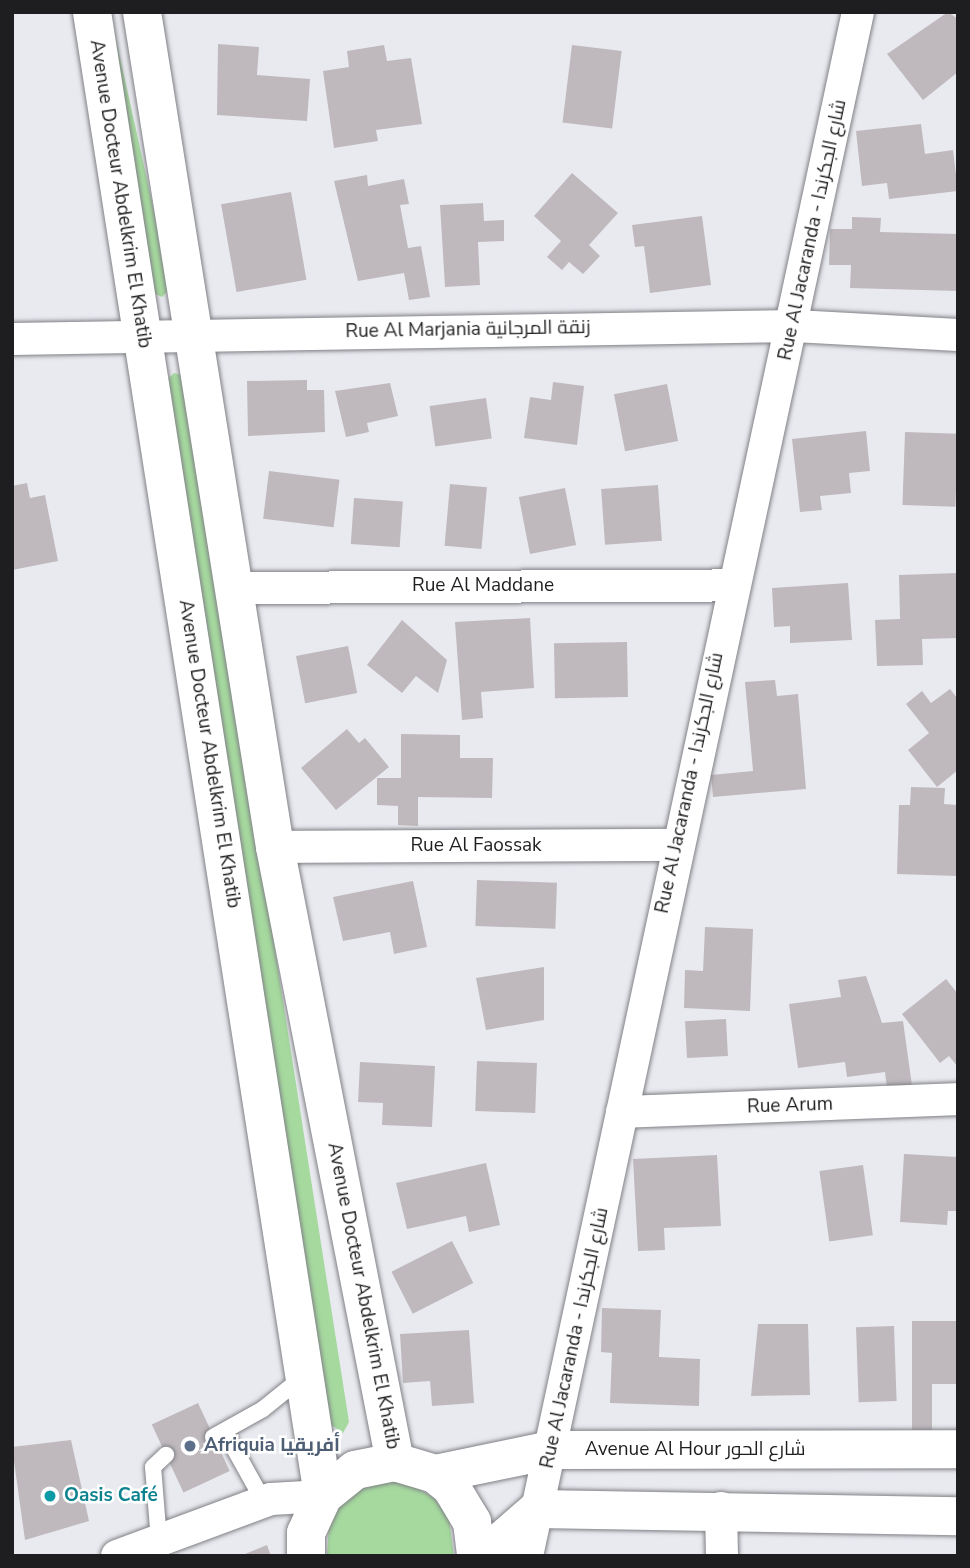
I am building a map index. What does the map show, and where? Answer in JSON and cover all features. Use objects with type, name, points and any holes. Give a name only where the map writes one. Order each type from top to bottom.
[{"type":"main road","name":"Avenue Docteur Abdelkrim El Khatib","points":[[92,12],[308,1373],[323,1496]]},
{"type":"main road","name":"Avenue Docteur Abdelkrim El Khatib","points":[[142,12],[275,846],[395,1462]]},
{"type":"main road","name":"Avenue Al Hour شارع الحور","points":[[435,1474],[551,1450],[958,1449]]},
{"type":"main road","points":[[306,1556],[306,1533],[323,1496],[355,1470],[395,1462],[435,1474],[464,1503],[476,1556]]},
{"type":"main road","points":[[484,1556],[538,1509],[721,1508],[958,1516]]},
{"type":"street","name":"Rue Al Jacaranda - شارع الجكرندا","points":[[527,1556],[731,585],[795,326],[858,12]]},
{"type":"street","name":"Rue Al Marjania زنقة المرجانية","points":[[12,339],[795,326],[958,335]]},
{"type":"street","name":"Rue Al Maddane","points":[[235,588],[731,585]]},
{"type":"street","name":"Rue Al Faossak","points":[[275,846],[677,845]]},
{"type":"street","name":"Rue Arum","points":[[622,1112],[958,1099]]},
{"type":"street","points":[[117,1556],[264,1502],[323,1496]]},
{"type":"street","points":[[721,1508],[722,1556]]},
{"type":"lane","points":[[264,1502],[219,1434],[308,1373]]},
{"type":"lane","points":[[159,1541],[153,1466],[166,1455]]},
{"type":"green space","points":[[110,12],[171,288],[162,297],[153,293]]},
{"type":"green space","points":[[174,373],[182,375],[234,688],[349,1422],[343,1433],[331,1425],[168,379]]},
{"type":"green space","points":[[387,1481],[412,1485],[434,1498],[449,1518],[454,1556],[327,1556],[329,1525],[342,1503],[362,1487]]},
{"type":"building","points":[[948,12],[958,19],[958,72],[923,100],[887,54]]},
{"type":"building","points":[[218,44],[259,47],[257,75],[310,79],[307,121],[217,115]]},
{"type":"building","points":[[384,45],[387,61],[411,58],[422,124],[376,130],[378,141],[334,148],[323,71],[349,67],[347,51]]},
{"type":"building","points":[[572,45],[622,51],[612,129],[562,122]]},
{"type":"building","points":[[921,124],[925,154],[953,150],[958,191],[889,199],[887,183],[862,186],[856,131]]},
{"type":"building","points":[[572,173],[618,213],[589,245],[600,256],[583,274],[569,262],[562,270],[547,257],[561,241],[534,216]]},
{"type":"building","points":[[367,175],[368,186],[404,179],[409,204],[400,205],[408,248],[421,246],[430,297],[409,300],[404,273],[358,281],[334,181]]},
{"type":"building","points":[[291,192],[306,280],[237,292],[221,204]]},
{"type":"building","points":[[483,203],[484,221],[504,220],[504,241],[478,242],[480,285],[445,287],[440,205]]},
{"type":"building","points":[[702,216],[711,285],[650,293],[644,246],[635,247],[632,225]]},
{"type":"building","points":[[852,217],[881,218],[880,232],[958,234],[958,291],[850,288],[851,265],[829,265],[830,229],[852,229]]},
{"type":"building","points":[[307,380],[307,390],[324,390],[325,432],[248,436],[247,381]]},
{"type":"building","points":[[553,382],[584,386],[577,445],[524,438],[530,397],[551,400]]},
{"type":"building","points":[[390,383],[398,416],[367,423],[369,432],[346,437],[335,391]]},
{"type":"building","points":[[667,384],[678,441],[625,451],[614,394]]},
{"type":"building","points":[[486,398],[492,439],[435,447],[430,406]]},
{"type":"building","points":[[866,431],[870,471],[849,473],[851,493],[820,496],[822,510],[800,512],[792,439]]},
{"type":"building","points":[[905,432],[958,434],[955,507],[902,505]]},
{"type":"building","points":[[269,471],[339,480],[334,527],[263,519]]},
{"type":"building","points":[[27,483],[30,498],[45,495],[58,561],[12,570],[12,486]]},
{"type":"building","points":[[450,484],[487,487],[481,549],[445,546]]},
{"type":"building","points":[[658,485],[662,541],[605,545],[601,489]]},
{"type":"building","points":[[565,488],[576,545],[530,554],[519,497]]},
{"type":"building","points":[[354,498],[403,501],[400,547],[351,544]]},
{"type":"building","points":[[958,573],[958,638],[922,639],[923,665],[877,666],[875,620],[900,619],[899,575]]},
{"type":"building","points":[[848,583],[852,640],[790,643],[790,626],[774,627],[772,588]]},
{"type":"building","points":[[530,618],[534,688],[481,692],[483,718],[462,720],[455,622]]},
{"type":"building","points":[[402,620],[447,660],[438,693],[416,676],[402,693],[367,665]]},
{"type":"building","points":[[627,642],[628,697],[555,698],[554,643]]},
{"type":"building","points":[[348,646],[357,693],[305,703],[296,656]]},
{"type":"building","points":[[775,680],[777,696],[798,694],[806,789],[713,797],[711,775],[753,771],[745,682]]},
{"type":"building","points":[[950,689],[958,699],[958,770],[937,787],[908,750],[929,733],[906,704],[922,691],[931,703]]},
{"type":"building","points":[[347,729],[359,743],[365,738],[389,767],[336,810],[301,768]]},
{"type":"building","points":[[401,734],[460,735],[460,758],[493,758],[492,798],[418,797],[418,826],[398,825],[398,806],[377,805],[377,778],[401,778]]},
{"type":"building","points":[[911,787],[945,788],[944,804],[958,805],[958,876],[897,874],[899,805],[910,805]]},
{"type":"building","points":[[477,880],[557,883],[555,929],[475,926]]},
{"type":"building","points":[[413,881],[427,947],[394,954],[390,932],[343,941],[333,897]]},
{"type":"building","points":[[705,927],[753,929],[750,1011],[684,1008],[685,970],[703,971]]},
{"type":"building","points":[[544,967],[544,1020],[486,1030],[476,978]]},
{"type":"building","points":[[866,976],[882,1023],[903,1021],[913,1093],[888,1096],[885,1072],[847,1077],[845,1062],[798,1068],[789,1004],[841,997],[838,980]]},
{"type":"building","points":[[946,979],[958,994],[958,1067],[949,1056],[940,1063],[902,1014]]},
{"type":"building","points":[[726,1019],[728,1056],[687,1058],[685,1021]]},
{"type":"building","points":[[477,1061],[537,1063],[535,1113],[475,1111]]},
{"type":"building","points":[[360,1062],[435,1066],[432,1127],[382,1125],[383,1103],[358,1102]]},
{"type":"building","points":[[904,1154],[958,1157],[958,1211],[948,1211],[947,1225],[900,1222]]},
{"type":"building","points":[[717,1155],[721,1226],[664,1228],[665,1250],[638,1251],[633,1159]]},
{"type":"building","points":[[486,1163],[500,1225],[469,1232],[466,1216],[407,1229],[396,1183]]},
{"type":"building","points":[[863,1165],[873,1235],[829,1241],[819,1171]]},
{"type":"building","points":[[452,1241],[473,1283],[413,1314],[391,1272]]},
{"type":"building","points":[[602,1308],[661,1310],[659,1357],[700,1359],[699,1406],[610,1403],[612,1353],[601,1352]]},
{"type":"building","points":[[912,1321],[958,1321],[958,1384],[932,1384],[932,1430],[912,1430]]},
{"type":"building","points":[[758,1324],[808,1324],[810,1395],[751,1396]]},
{"type":"building","points":[[894,1326],[897,1401],[859,1402],[856,1327]]},
{"type":"building","points":[[469,1330],[474,1403],[432,1406],[430,1381],[403,1383],[400,1334]]},
{"type":"building","name":"Afriquia أفريقيا","points":[[198,1403],[230,1471],[183,1493],[152,1425]]},
{"type":"building","name":"Oasis Café","points":[[71,1440],[89,1521],[25,1540],[12,1447]]},
{"type":"building","points":[[267,1545],[271,1556],[240,1556]]},
{"type":"place","name":"Afriquia أفريقيا","points":[[190,1446]]},
{"type":"place","name":"Oasis Café","points":[[50,1496]]}]
